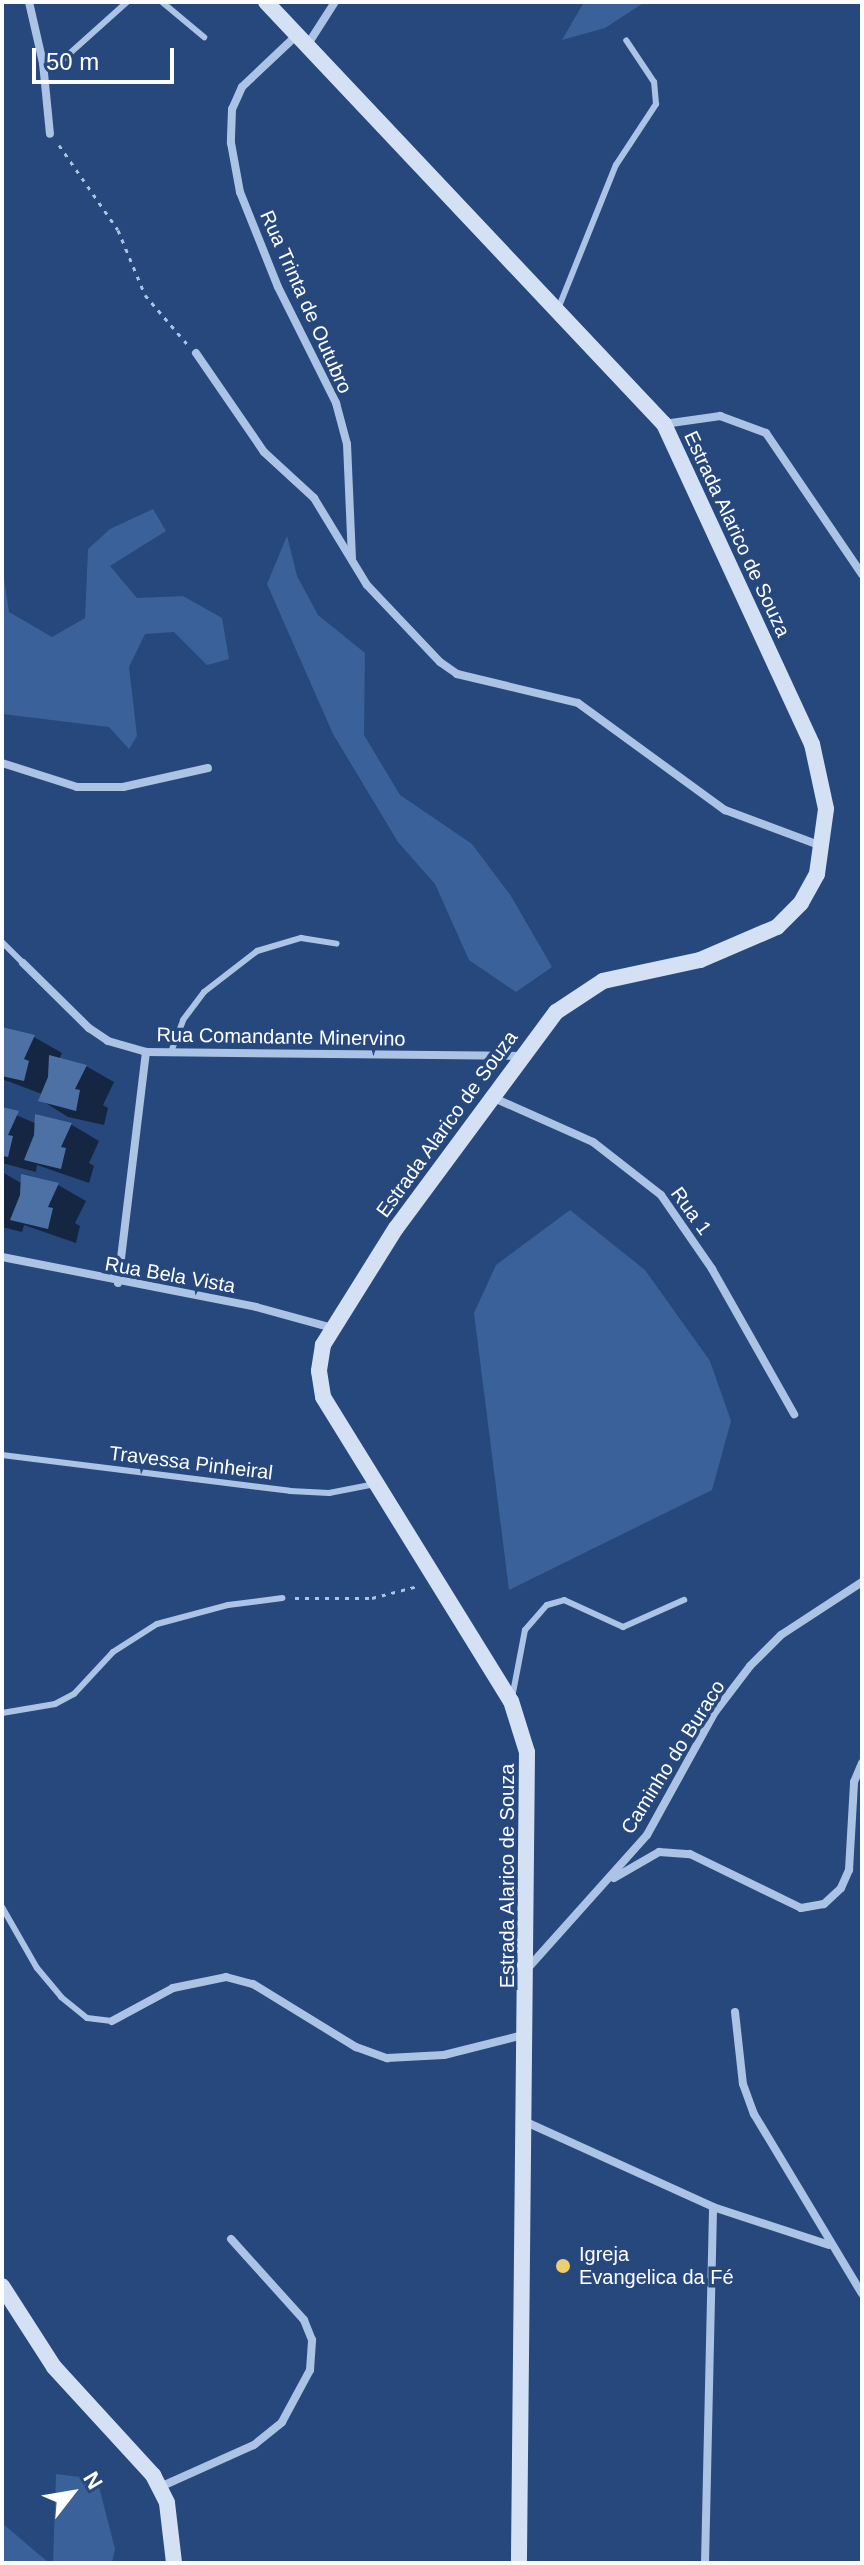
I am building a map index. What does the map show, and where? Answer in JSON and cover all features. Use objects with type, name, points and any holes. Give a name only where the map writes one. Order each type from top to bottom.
[{"type":"main road","name":"Estrada Alarico de Souza","points":[[266,2],[664,424],[812,744],[826,809],[817,874],[801,903],[777,927],[700,960],[603,981],[556,1012],[396,1228],[332,1328],[319,1371],[323,1397],[511,1701],[527,1752],[528,2034],[519,2563]]},
{"type":"main road","points":[[2,2286],[54,2367],[160,2487],[172,2525],[174,2563]]},
{"type":"street","points":[[29,2],[43,63],[50,134]]},
{"type":"street","name":"Rua Trinta de Outubro","points":[[335,2],[303,38],[242,87],[232,109],[231,143],[240,192],[344,430],[353,562]]},
{"type":"street","points":[[196,353],[264,452],[314,498],[367,585],[457,674],[578,703],[725,810],[823,846]]},
{"type":"street","points":[[664,424],[720,416],[766,433],[862,574]]},
{"type":"street","points":[[2,763],[77,787],[123,787],[208,768]]},
{"type":"street","name":"Rua Comandante Minervino","points":[[23,963],[108,1041],[146,1052],[524,1056]]},
{"type":"street","points":[[118,1283],[146,1052]]},
{"type":"street","name":"Rua 1","points":[[494,1098],[593,1142],[661,1195],[712,1269],[794,1414]]},
{"type":"street","name":"Rua Bela Vista","points":[[2,1257],[118,1283],[256,1307],[332,1328]]},
{"type":"street","name":"Caminho do Buraco","points":[[528,1968],[647,1835],[715,1712],[750,1666],[781,1635],[862,1582]]},
{"type":"street","points":[[601,1888],[639,1859],[659,1852],[690,1854],[801,1908],[824,1904],[841,1888],[849,1870],[854,1782],[862,1763]]},
{"type":"street","points":[[112,2021],[173,1988],[226,1977],[253,1984],[356,2047],[387,2058],[444,2055],[528,2034]]},
{"type":"street","points":[[735,2012],[743,2084],[754,2114],[829,2245],[862,2294]]},
{"type":"street","points":[[526,2122],[713,2207],[829,2245]]},
{"type":"street","points":[[705,2563],[713,2207]]},
{"type":"street","points":[[160,2487],[254,2445],[282,2422],[310,2370],[312,2340],[304,2320],[231,2239]]},
{"type":"lane","points":[[43,63],[59,63],[127,2]]},
{"type":"lane","points":[[162,2],[204,37]]},
{"type":"lane","points":[[557,313],[612,175],[656,104],[654,82],[626,40]]},
{"type":"lane","points":[[171,1052],[183,1020],[204,992],[257,951],[301,938],[337,944]]},
{"type":"lane","points":[[2,942],[23,963]]},
{"type":"lane","name":"Travessa Pinheiral","points":[[2,1455],[290,1491],[329,1493],[375,1484]]},
{"type":"lane","points":[[2,1713],[55,1704],[74,1694],[113,1652],[157,1624],[228,1605],[283,1598]]},
{"type":"lane","points":[[511,1701],[525,1630],[547,1605],[564,1600],[623,1627],[684,1600]]},
{"type":"lane","points":[[2,1907],[31,1961],[61,1997],[87,2018],[112,2021]]},
{"type":"path","points":[[50,134],[118,230],[145,295],[167,327],[196,353]]},
{"type":"path","points":[[283,1598],[372,1598],[436,1582]]},
{"type":"shaded area","points":[[584,2],[645,2],[605,28],[562,40]]},
{"type":"shaded area","points":[[153,509],[166,531],[110,566],[137,598],[183,596],[222,618],[229,659],[207,665],[174,632],[145,634],[129,667],[137,736],[129,749],[109,727],[2,714],[2,564],[9,612],[52,637],[85,618],[88,549],[110,529]]},
{"type":"shaded area","points":[[287,536],[297,576],[318,615],[365,653],[364,735],[400,795],[472,844],[511,896],[552,967],[516,992],[469,960],[435,884],[398,842],[333,734],[267,584]]},
{"type":"shaded area","points":[[570,1210],[645,1270],[710,1361],[731,1421],[712,1490],[509,1590],[474,1313],[496,1265]]},
{"type":"shaded area","points":[[56,2474],[97,2479],[115,2549],[112,2563],[53,2563]]},
{"type":"shaded area","points":[[2,2523],[49,2563],[2,2563]]},
{"type":"building","points":[[2,1027],[35,1035],[24,1059],[29,1061],[24,1081],[2,1076]]},
{"type":"building","points":[[49,1055],[87,1065],[75,1089],[80,1090],[76,1111],[38,1101],[48,1077]]},
{"type":"building","points":[[2,1107],[19,1111],[8,1135],[13,1136],[8,1157],[2,1156]]},
{"type":"building","points":[[35,1114],[72,1123],[61,1147],[66,1148],[61,1169],[24,1160],[34,1135]]},
{"type":"building","points":[[21,1174],[59,1183],[48,1207],[53,1208],[48,1229],[10,1220],[20,1195]]},
{"type":"place","name":"Igreja Evangelica da Fé","points":[[563,2266]]}]
